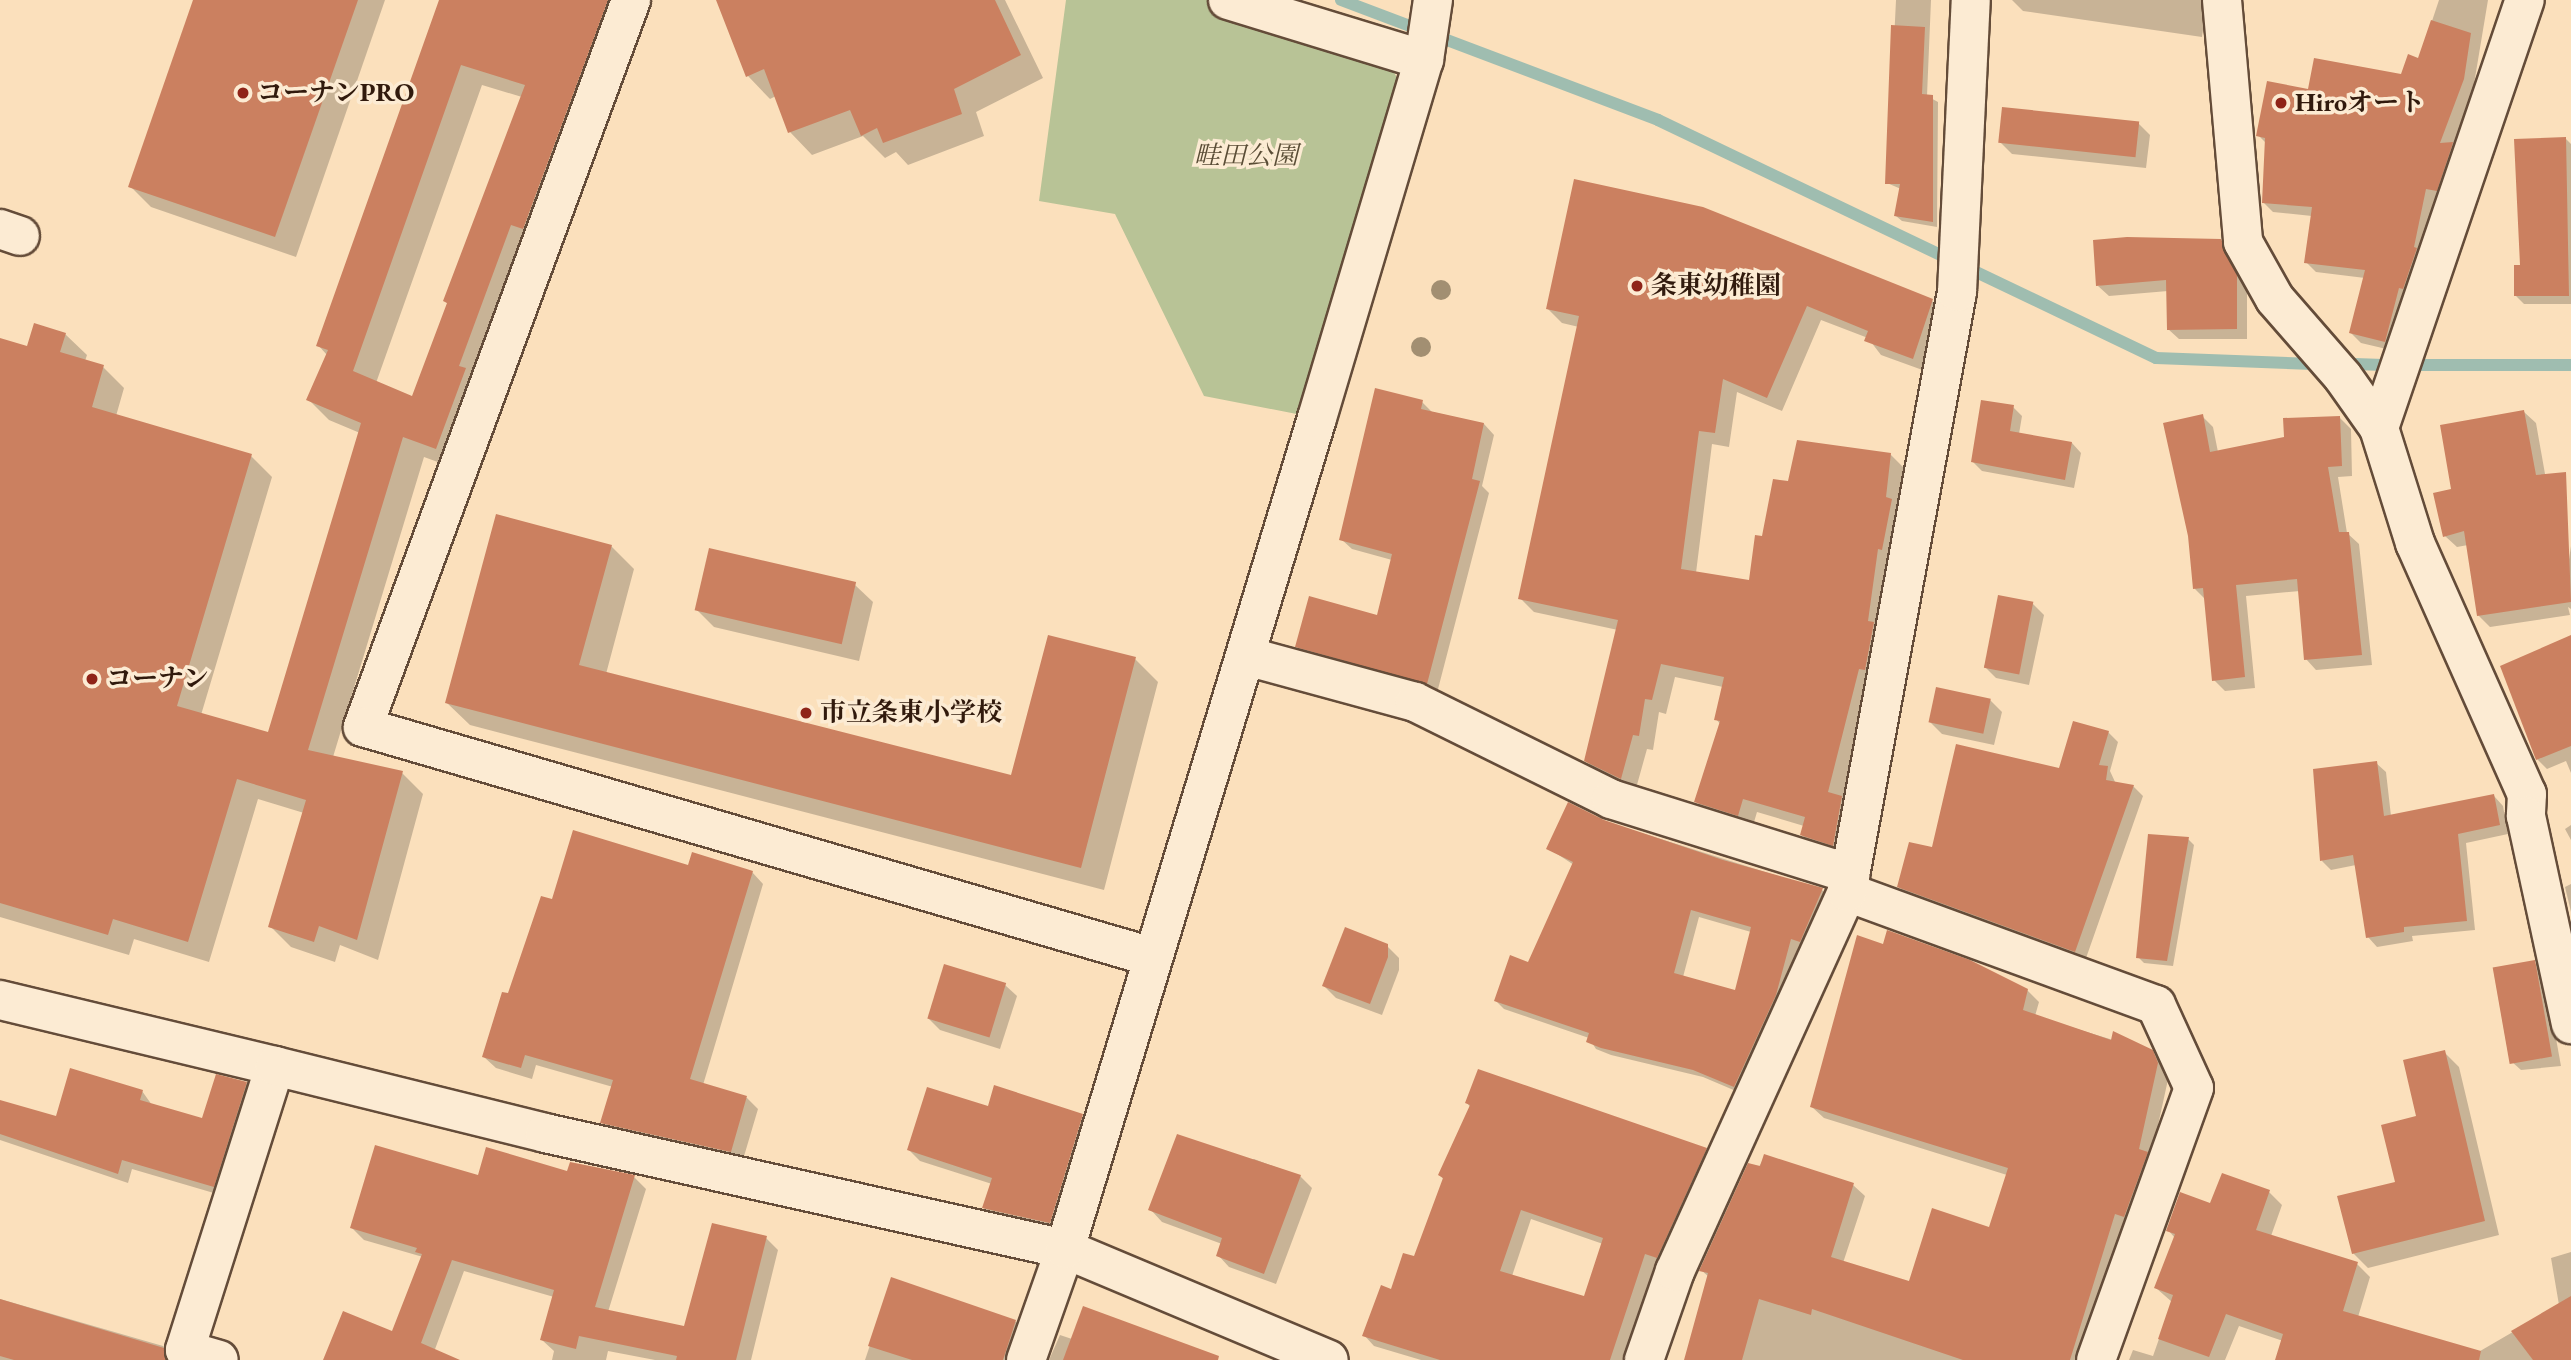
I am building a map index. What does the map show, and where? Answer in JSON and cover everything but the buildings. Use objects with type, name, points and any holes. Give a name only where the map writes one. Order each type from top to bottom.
[{"type":"street","points":[[631,0],[363,727],[1152,957]]},
{"type":"street","points":[[1228,0],[1424,60]]},
{"type":"street","points":[[1026,1360],[1065,1249],[1246,656],[1424,60],[1433,0]]},
{"type":"street","points":[[1644,1360],[1675,1271],[1849,883],[1957,292],[1971,0]]},
{"type":"street","points":[[2222,0],[2243,242],[2275,299],[2332,365],[2379,428],[2415,543],[2527,794],[2526,817],[2571,1024]]},
{"type":"street","points":[[2379,428],[2525,0]]},
{"type":"street","points":[[1246,656],[1415,702],[1611,799],[1849,883],[2156,1005],[2194,1088],[2096,1360]]},
{"type":"street","points":[[0,1000],[545,1133],[1065,1249],[1329,1360]]},
{"type":"street","points":[[196,1356],[275,1066]]},
{"type":"green space","name":"畦田公園","points":[[1066,0],[1228,0],[1377,46],[1412,101],[1317,418],[1204,396],[1115,214],[1039,201]]},
{"type":"waterway","points":[[1341,0],[1658,120],[2156,358],[2313,364]]},
{"type":"waterway","points":[[2354,364],[2391,365]]},
{"type":"waterway","points":[[2421,365],[2571,365]]},
{"type":"place","name":"コーナンPRO","points":[[243,93]]},
{"type":"place","name":"Hiroオート","points":[[2281,103]]},
{"type":"place","name":"条東幼稚園","points":[[1637,286]]},
{"type":"place","name":"コーナン","points":[[92,679]]},
{"type":"place","name":"市立条東小学校","points":[[806,713]]}]
